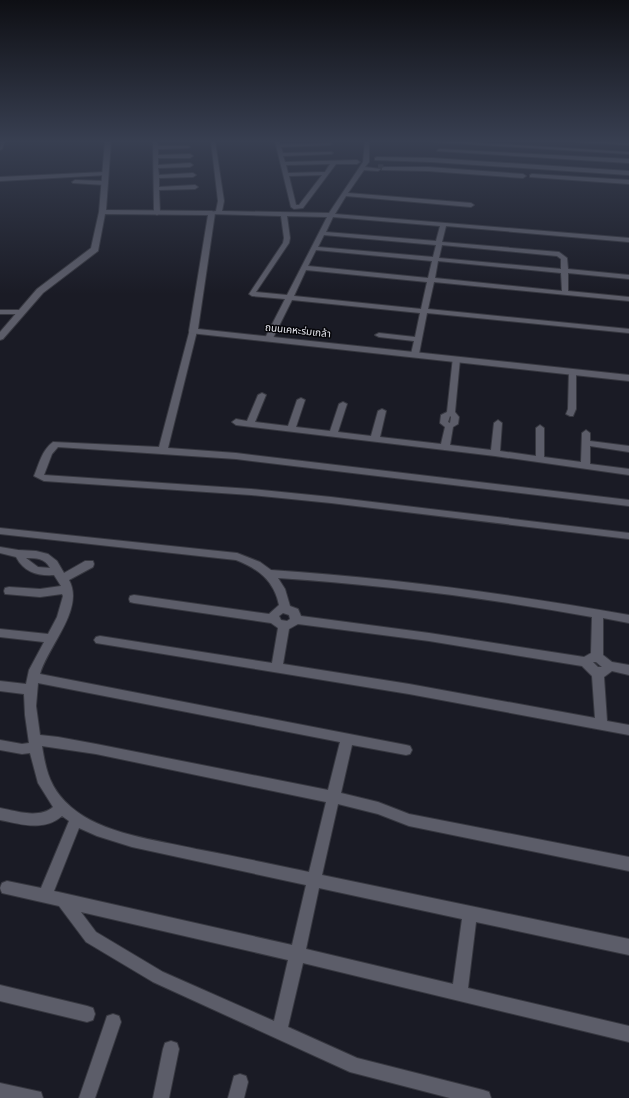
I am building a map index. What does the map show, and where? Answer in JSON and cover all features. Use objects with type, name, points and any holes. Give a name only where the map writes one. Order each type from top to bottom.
[{"type":"street","points":[[1,335],[44,287],[95,249],[104,192]]},
{"type":"street","points":[[156,192],[157,213]]},
{"type":"street","points":[[163,450],[193,331],[215,213],[220,209],[220,192]]},
{"type":"street","points":[[290,192],[296,214]]},
{"type":"street","points":[[296,214],[312,192]]},
{"type":"street","points":[[377,204],[382,192]]},
{"type":"street","points":[[269,338],[331,215],[344,194],[472,205]]},
{"type":"street","points":[[441,209],[445,196]]},
{"type":"street","points":[[409,207],[411,200]]},
{"type":"street","points":[[294,207],[301,207]]},
{"type":"street","points":[[102,212],[331,215],[629,240]]},
{"type":"street","points":[[284,214],[287,238],[286,243],[252,294],[629,332]]},
{"type":"street","points":[[415,354],[438,242],[443,225]]},
{"type":"street","points":[[322,233],[438,242],[559,254],[564,258],[565,293]]},
{"type":"street","points":[[314,248],[629,277]]},
{"type":"street","points":[[304,268],[629,299]]},
{"type":"street","points":[[0,312],[20,312]]},
{"type":"street","name":"ถนนเคหะร่มเกล้า","points":[[193,331],[629,378]]},
{"type":"street","points":[[379,335],[418,339]]},
{"type":"street","points":[[445,447],[449,426],[454,424],[454,417],[451,413],[456,359]]},
{"type":"street","points":[[570,414],[572,409],[572,372]]},
{"type":"street","points":[[250,423],[262,395]]},
{"type":"street","points":[[291,428],[301,400]]},
{"type":"street","points":[[333,433],[343,404]]},
{"type":"street","points":[[375,438],[382,411]]},
{"type":"street","points":[[236,422],[495,453],[629,472]]},
{"type":"street","points":[[495,453],[498,424]]},
{"type":"street","points":[[540,428],[540,459]]},
{"type":"street","points":[[585,466],[586,433]]},
{"type":"street","points":[[586,443],[629,449]]},
{"type":"street","points":[[629,503],[236,456],[56,444],[49,452],[39,476],[331,500],[629,536]]},
{"type":"street","points":[[0,531],[225,555],[248,561],[270,574],[277,583],[285,609]]},
{"type":"street","points":[[0,550],[19,554],[38,554],[51,560],[62,579],[66,605],[38,664],[32,683],[30,706],[35,744],[44,782],[61,808],[76,820],[94,829],[117,837],[629,946]]},
{"type":"street","points":[[9,591],[45,592],[62,579],[89,564]]},
{"type":"street","points":[[270,574],[462,592],[558,606],[629,619]]},
{"type":"street","points":[[134,599],[274,619],[277,623],[284,626],[291,624],[296,620],[429,637],[587,662]]},
{"type":"street","points":[[274,619],[276,612],[285,609],[294,612],[296,615],[296,620]]},
{"type":"street","points":[[597,657],[598,613]]},
{"type":"street","points":[[277,668],[284,626]]},
{"type":"street","points":[[0,633],[51,639]]},
{"type":"street","points":[[100,640],[482,702],[629,730]]},
{"type":"street","points":[[587,662],[590,658],[597,657],[604,660],[601,724]]},
{"type":"street","points":[[587,662],[591,670],[629,670]]},
{"type":"street","points":[[0,686],[21,689],[32,683],[347,738],[406,750]]},
{"type":"street","points":[[278,1032],[347,738]]},
{"type":"street","points":[[0,745],[22,749],[35,744],[58,742],[88,747],[333,797],[378,808],[409,820],[629,864]]},
{"type":"street","points":[[0,814],[31,820],[44,820],[55,815],[61,808]]},
{"type":"street","points":[[45,896],[76,820]]},
{"type":"street","points":[[7,888],[296,954],[629,1034]]},
{"type":"street","points":[[63,900],[91,937],[158,977],[356,1066],[483,1098]]},
{"type":"street","points":[[460,993],[470,913]]},
{"type":"street","points":[[0,993],[87,1014]]},
{"type":"street","points":[[86,1098],[113,1022]]},
{"type":"street","points":[[161,1098],[171,1049]]},
{"type":"street","points":[[236,1098],[240,1082]]},
{"type":"street","points":[[0,1091],[35,1098]]}]
